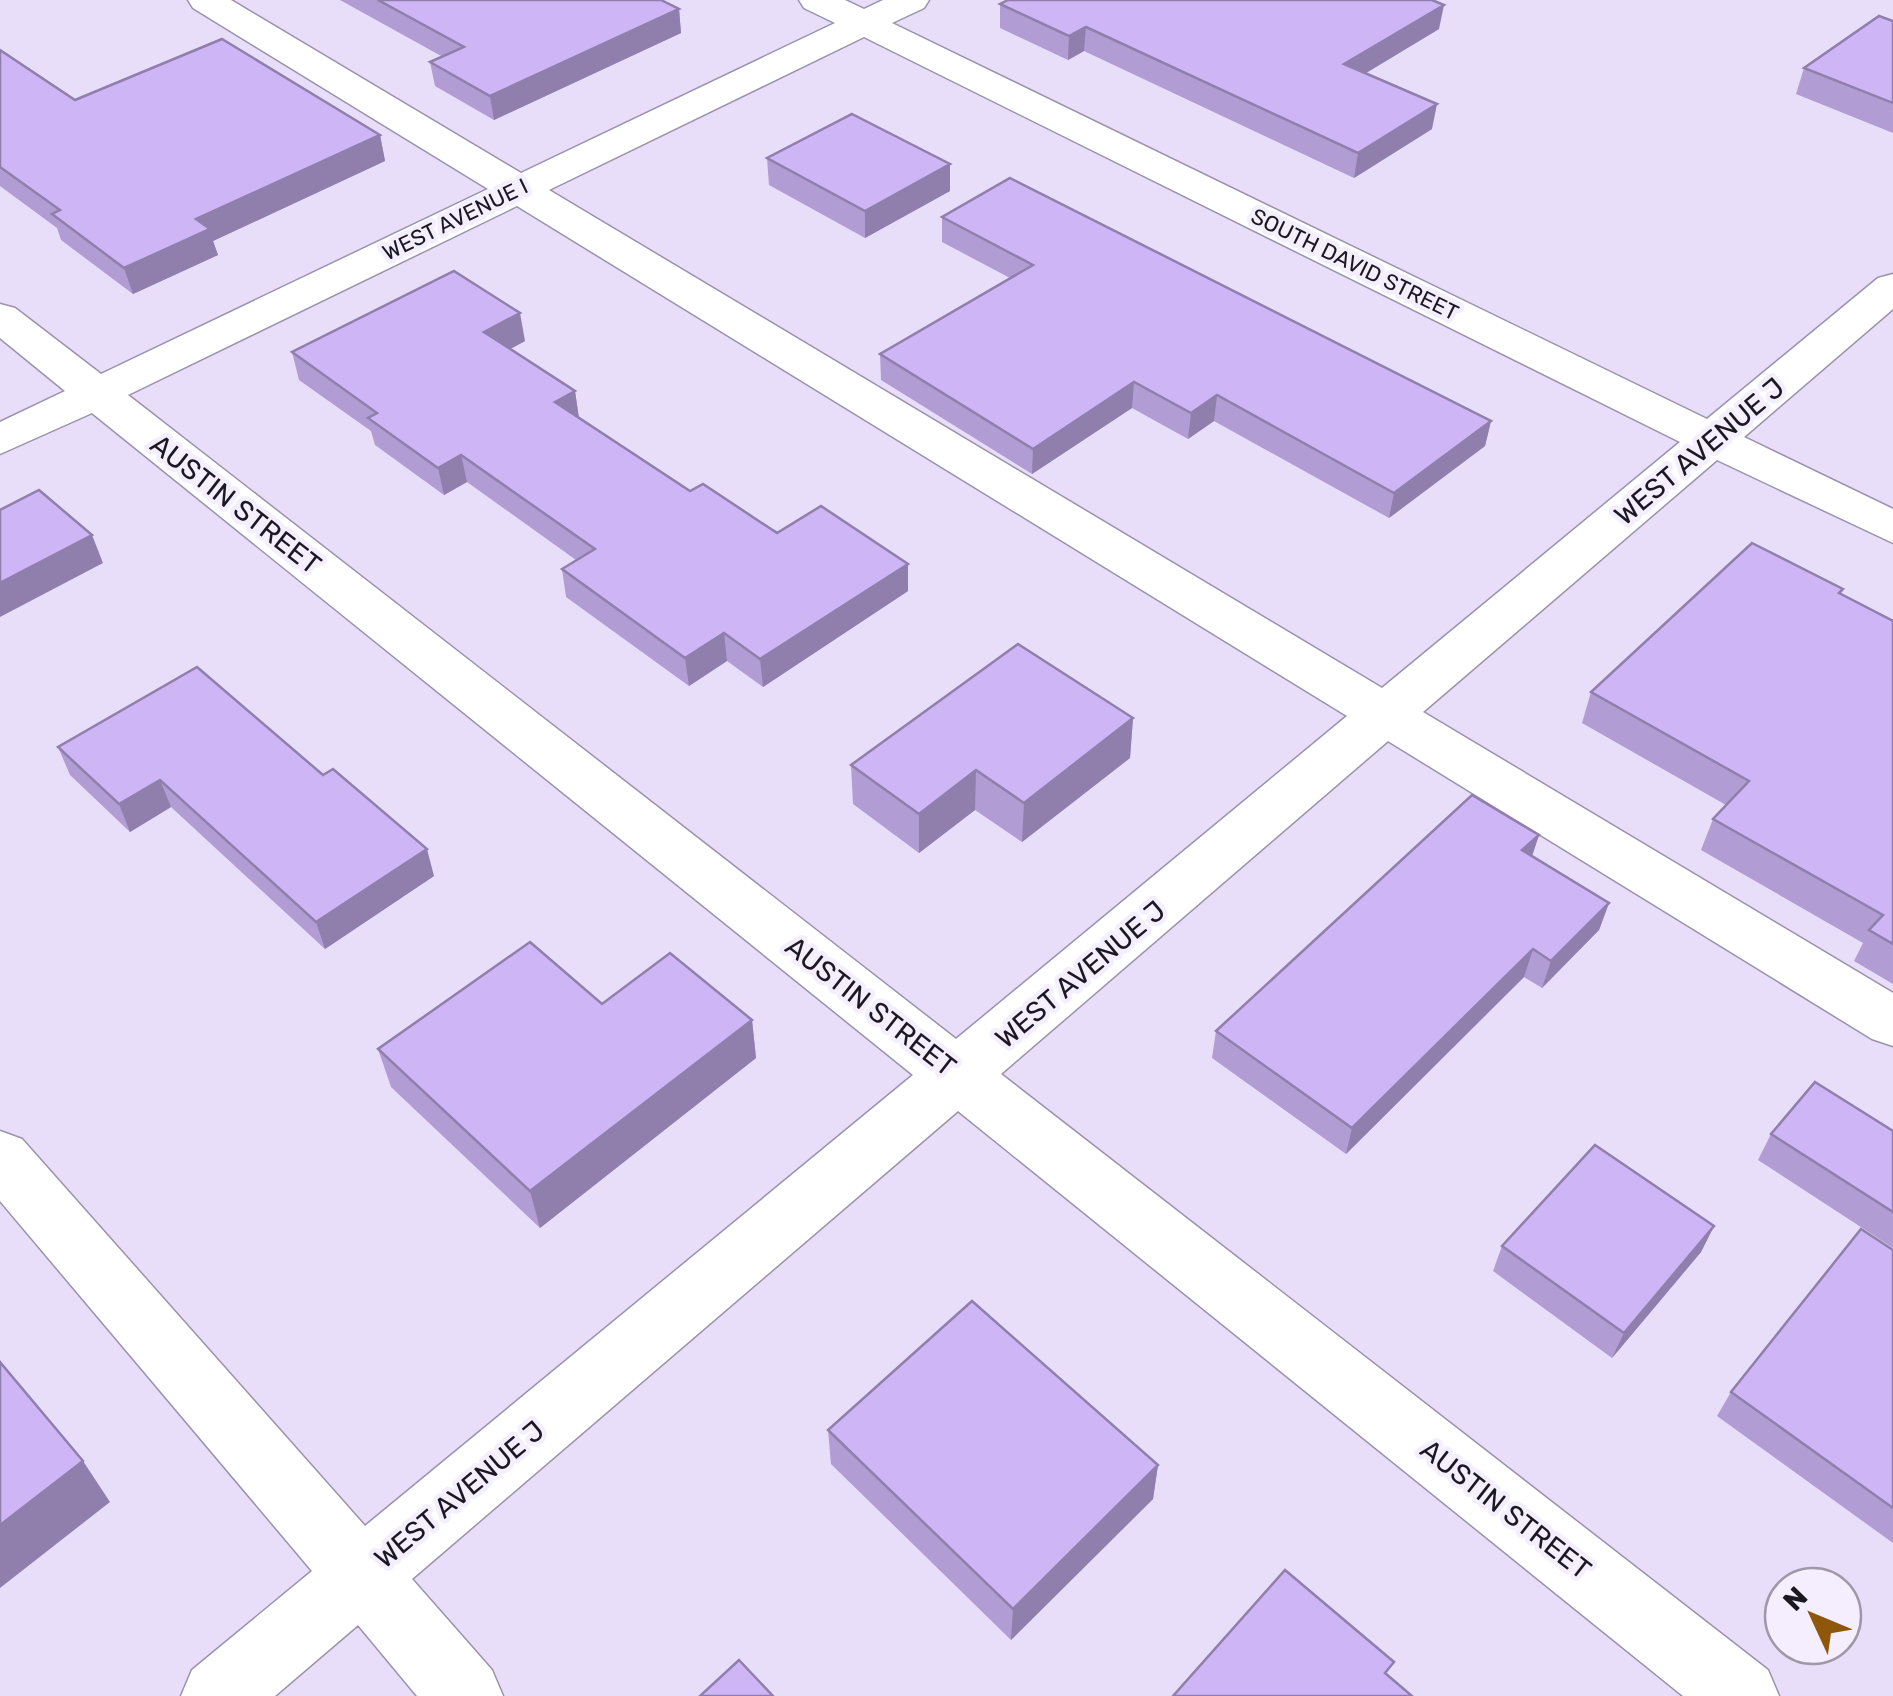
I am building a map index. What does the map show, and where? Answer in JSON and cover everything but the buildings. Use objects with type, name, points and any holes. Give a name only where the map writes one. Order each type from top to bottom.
[{"type":"street","points":[[206,0],[1893,1022]]},
{"type":"street","name":"SOUTH DAVID STREET","points":[[817,0],[1893,528]]},
{"type":"street","name":"WEST AVENUE I","points":[[0,440],[910,0]]},
{"type":"street","name":"WEST AVENUE J","points":[[218,1696],[1893,287]]},
{"type":"street","name":"AUSTIN STREET","points":[[0,317],[1742,1696]]},
{"type":"street","points":[[0,1157],[466,1696]]}]
